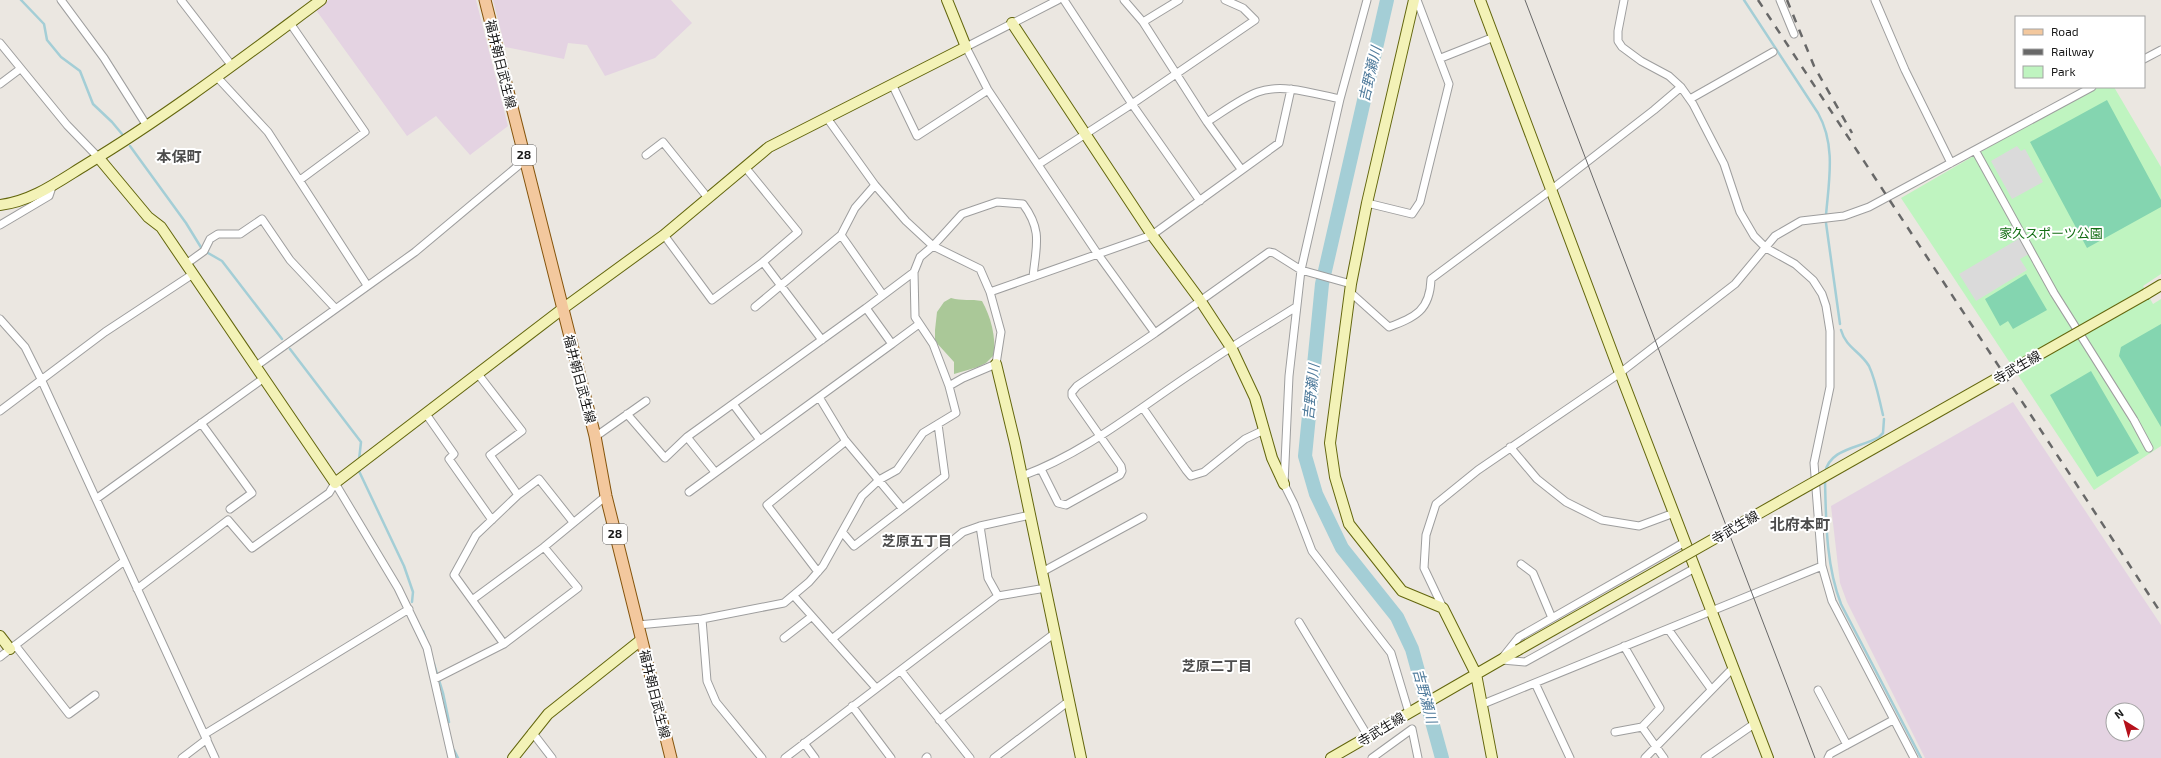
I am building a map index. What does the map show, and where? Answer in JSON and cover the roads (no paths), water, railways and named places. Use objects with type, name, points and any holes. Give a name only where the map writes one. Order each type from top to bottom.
[{"type":"main road","name":"福井朝日武生線","points":[[486,0],[562,310],[595,437],[606,496],[671,758]]},
{"type":"street","points":[[61,0],[104,58],[147,126]]},
{"type":"street","points":[[181,0],[232,66]]},
{"type":"street","points":[[0,205],[13,203],[37,195],[147,126],[217,77],[321,0]]},
{"type":"street","points":[[947,0],[966,47],[988,90],[1039,164],[1097,253],[1155,333]]},
{"type":"street","points":[[136,589],[228,520],[252,548],[329,493],[335,483],[562,310],[664,235],[769,147],[1058,0]]},
{"type":"street","points":[[1064,0],[1132,104],[1200,201]]},
{"type":"street","points":[[1124,0],[1143,22],[1208,122],[1241,168]]},
{"type":"street","points":[[1143,22],[1178,0]]},
{"type":"street","points":[[1039,164],[1132,104],[1176,72],[1255,20],[1243,8],[1224,0]]},
{"type":"street","points":[[1284,484],[1289,376],[1301,270],[1340,99],[1367,0]]},
{"type":"street","points":[[1367,203],[1412,214],[1420,202],[1449,84],[1441,58],[1416,0]]},
{"type":"street","points":[[1416,0],[1367,203],[1350,288],[1330,443],[1335,477],[1349,524],[1402,591],[1444,608]]},
{"type":"street","points":[[1480,0],[1620,373],[1712,611],[1732,669],[1768,758]]},
{"type":"street","points":[[1624,0],[1618,31],[1618,41],[1622,47],[1641,61],[1669,76],[1681,87],[1690,99],[1724,164],[1745,222],[1766,248],[1795,264],[1813,280],[1822,294],[1826,306],[1830,331],[1830,387],[1814,463],[1822,566],[1832,601],[1914,758]]},
{"type":"street","points":[[1780,0],[1794,34]]},
{"type":"street","points":[[1875,0],[1905,70],[1951,163]]},
{"type":"street","points":[[290,23],[365,132],[300,180]]},
{"type":"street","points":[[1012,23],[1152,235],[1200,300],[1232,349],[1255,398],[1272,458],[1294,504],[1312,551],[1391,653],[1413,711]]},
{"type":"street","points":[[1441,58],[1494,37]]},
{"type":"street","points":[[0,43],[67,125],[98,157],[148,217],[160,227],[335,483],[409,609],[427,648],[452,758]]},
{"type":"street","points":[[2145,58],[2161,50]]},
{"type":"street","points":[[1690,99],[1773,52]]},
{"type":"street","points":[[0,84],[20,69]]},
{"type":"street","points":[[217,77],[268,132],[367,285]]},
{"type":"street","points":[[892,84],[917,136],[988,90]]},
{"type":"street","points":[[1041,469],[1058,503],[1062,505],[1066,505],[1120,475],[1122,471],[1121,466],[1072,396],[1073,389],[1269,252],[1274,253],[1301,270],[1317,276],[1333,279],[1350,288],[1389,327],[1413,317],[1422,311],[1428,300],[1431,279],[1552,190],[1681,87]]},
{"type":"street","points":[[1492,758],[1483,704],[1473,676],[1444,608],[1424,568],[1426,534],[1436,504],[1510,448],[1620,373],[1735,284],[1775,236],[1801,221],[1844,216],[1869,207],[2090,88]]},
{"type":"street","points":[[1208,122],[1257,92],[1269,89],[1291,89],[1340,99]]},
{"type":"street","points":[[990,292],[1097,253],[1152,235],[1200,201],[1241,168],[1279,143],[1291,89]]},
{"type":"street","points":[[827,118],[875,185],[906,221],[933,246],[980,269],[990,292],[1001,332],[996,364],[1022,476],[1082,758]]},
{"type":"street","points":[[646,155],[663,142],[708,198]]},
{"type":"street","points":[[1975,150],[2054,293],[2134,420],[2149,448]]},
{"type":"street","points":[[256,366],[415,252],[525,160]]},
{"type":"street","points":[[664,235],[712,300],[763,262],[798,232],[745,167]]},
{"type":"street","points":[[0,225],[49,196],[53,184]]},
{"type":"street","points":[[755,307],[841,235],[855,208],[875,185]]},
{"type":"street","points":[[638,625],[702,619],[784,603],[794,596],[818,572],[843,533],[862,496],[879,480],[897,470],[923,433],[956,413],[949,386],[933,344],[915,317],[914,272],[920,257],[933,246],[962,214],[997,202],[1023,204],[1032,216],[1037,230],[1033,277]]},
{"type":"street","points":[[186,264],[204,251],[210,239],[218,234],[240,234],[262,220],[290,260],[335,308]]},
{"type":"street","points":[[841,235],[883,295]]},
{"type":"street","points":[[763,262],[822,340]]},
{"type":"street","points":[[627,414],[665,458],[687,437],[914,272]]},
{"type":"street","points":[[0,412],[41,379],[105,332],[192,274]]},
{"type":"street","name":"寺武生線","points":[[1331,758],[1369,738],[1500,660],[2161,285]]},
{"type":"street","points":[[1022,476],[1041,469],[1100,436],[1143,408],[1206,363],[1232,349],[1296,307]]},
{"type":"street","points":[[866,308],[892,344]]},
{"type":"street","points":[[0,319],[25,347],[41,379],[136,589],[206,736],[214,758]]},
{"type":"street","points":[[689,492],[919,324]]},
{"type":"street","points":[[949,386],[963,378],[996,364]]},
{"type":"street","points":[[478,374],[522,431],[490,454],[518,495]]},
{"type":"street","points":[[96,499],[264,378]]},
{"type":"street","points":[[819,397],[846,441],[902,508]]},
{"type":"street","points":[[595,437],[646,401]]},
{"type":"street","points":[[733,404],[760,440]]},
{"type":"street","points":[[1143,408],[1191,476],[1204,472],[1245,439],[1264,430]]},
{"type":"street","points":[[426,414],[454,454],[449,459],[492,520]]},
{"type":"street","points":[[201,423],[252,493],[230,509]]},
{"type":"street","points":[[843,533],[854,546],[945,476],[938,424]]},
{"type":"street","points":[[687,437],[715,472]]},
{"type":"street","points":[[818,572],[767,505],[846,441]]},
{"type":"street","points":[[1510,448],[1537,479],[1566,502],[1602,520],[1638,526],[1674,513]]},
{"type":"street","points":[[504,644],[454,576],[476,535],[518,495],[539,479],[573,522]]},
{"type":"street","points":[[472,600],[544,547],[606,496]]},
{"type":"street","points":[[832,640],[963,532],[980,526],[1030,516]]},
{"type":"street","points":[[1042,572],[1144,518]]},
{"type":"street","points":[[980,526],[988,578],[998,596]]},
{"type":"street","points":[[1500,660],[1518,637],[1685,542]]},
{"type":"street","points":[[435,679],[504,644],[578,588],[544,547]]},
{"type":"street","points":[[0,657],[124,562]]},
{"type":"street","points":[[1521,564],[1533,573],[1552,618]]},
{"type":"street","points":[[1483,704],[1624,646],[1668,630],[1822,566]]},
{"type":"street","points":[[1500,660],[1525,662],[1695,568]]},
{"type":"street","points":[[785,758],[998,596],[1046,588]]},
{"type":"street","points":[[794,596],[811,617],[876,688]]},
{"type":"street","points":[[182,758],[206,736],[409,609]]},
{"type":"street","points":[[784,638],[811,617]]},
{"type":"street","points":[[702,619],[708,681],[716,702],[762,758]]},
{"type":"street","points":[[1299,622],[1369,738]]},
{"type":"street","points":[[1668,630],[1711,689]]},
{"type":"street","points":[[939,720],[1055,633]]},
{"type":"street","points":[[0,636],[13,647],[69,714],[95,695]]},
{"type":"street","points":[[513,758],[532,732],[548,714],[641,640]]},
{"type":"street","points":[[1615,732],[1642,727],[1660,708],[1624,646]]},
{"type":"street","points":[[1645,758],[1732,669]]},
{"type":"street","points":[[901,670],[970,758]]},
{"type":"street","points":[[1535,683],[1570,758]]},
{"type":"street","points":[[1818,690],[1847,745]]},
{"type":"street","points":[[994,758],[1069,701]]},
{"type":"street","points":[[852,706],[890,758]]},
{"type":"street","points":[[1828,758],[1830,754],[1893,720]]},
{"type":"street","points":[[1706,758],[1754,724]]},
{"type":"street","points":[[1642,727],[1664,758]]},
{"type":"street","points":[[1372,758],[1412,729],[1418,758]]},
{"type":"street","points":[[532,732],[552,758]]},
{"type":"street","points":[[804,743],[815,758]]},
{"type":"waterway","points":[[21,0],[44,24],[47,40],[61,57],[80,71],[93,104],[122,134]]},
{"type":"waterway","name":"吉野瀬川","points":[[1387,0],[1322,284],[1305,456],[1316,494],[1342,548],[1397,617],[1412,649],[1442,758]]},
{"type":"waterway","points":[[1744,0],[1818,113],[1824,125],[1830,163],[1826,215]]},
{"type":"waterway","points":[[130,146],[186,223],[202,249]]},
{"type":"waterway","points":[[1826,223],[1840,324]]},
{"type":"waterway","points":[[208,253],[222,261],[282,339]]},
{"type":"waterway","points":[[1841,330],[1846,341],[1869,366],[1883,415]]},
{"type":"waterway","points":[[290,349],[361,442],[359,460]]},
{"type":"waterway","points":[[1825,473],[1833,458],[1847,450],[1879,437],[1883,433],[1884,419]]},
{"type":"waterway","points":[[358,469],[404,566],[413,592],[412,602]]},
{"type":"waterway","points":[[1825,480],[1830,559],[1832,574],[1841,604],[1921,758]]},
{"type":"waterway","points":[[423,631],[425,637]]},
{"type":"waterway","points":[[434,664],[443,693],[449,722]]},
{"type":"waterway","points":[[454,750],[458,758]]},
{"type":"tram line","points":[[1525,0],[1815,758]]},
{"type":"railway","points":[[1758,0],[2161,613]]},
{"type":"railway","points":[[1787,0],[1814,66],[1852,133]]},
{"type":"district","name":"本保町","points":[[179,157]]},
{"type":"district","name":"北府本町","points":[[1800,525]]},
{"type":"district","name":"芝原五丁目","points":[[917,541]]},
{"type":"district","name":"芝原二丁目","points":[[1217,666]]},
{"type":"park label","name":"家久スポーツ公園","points":[[2051,233]]}]
